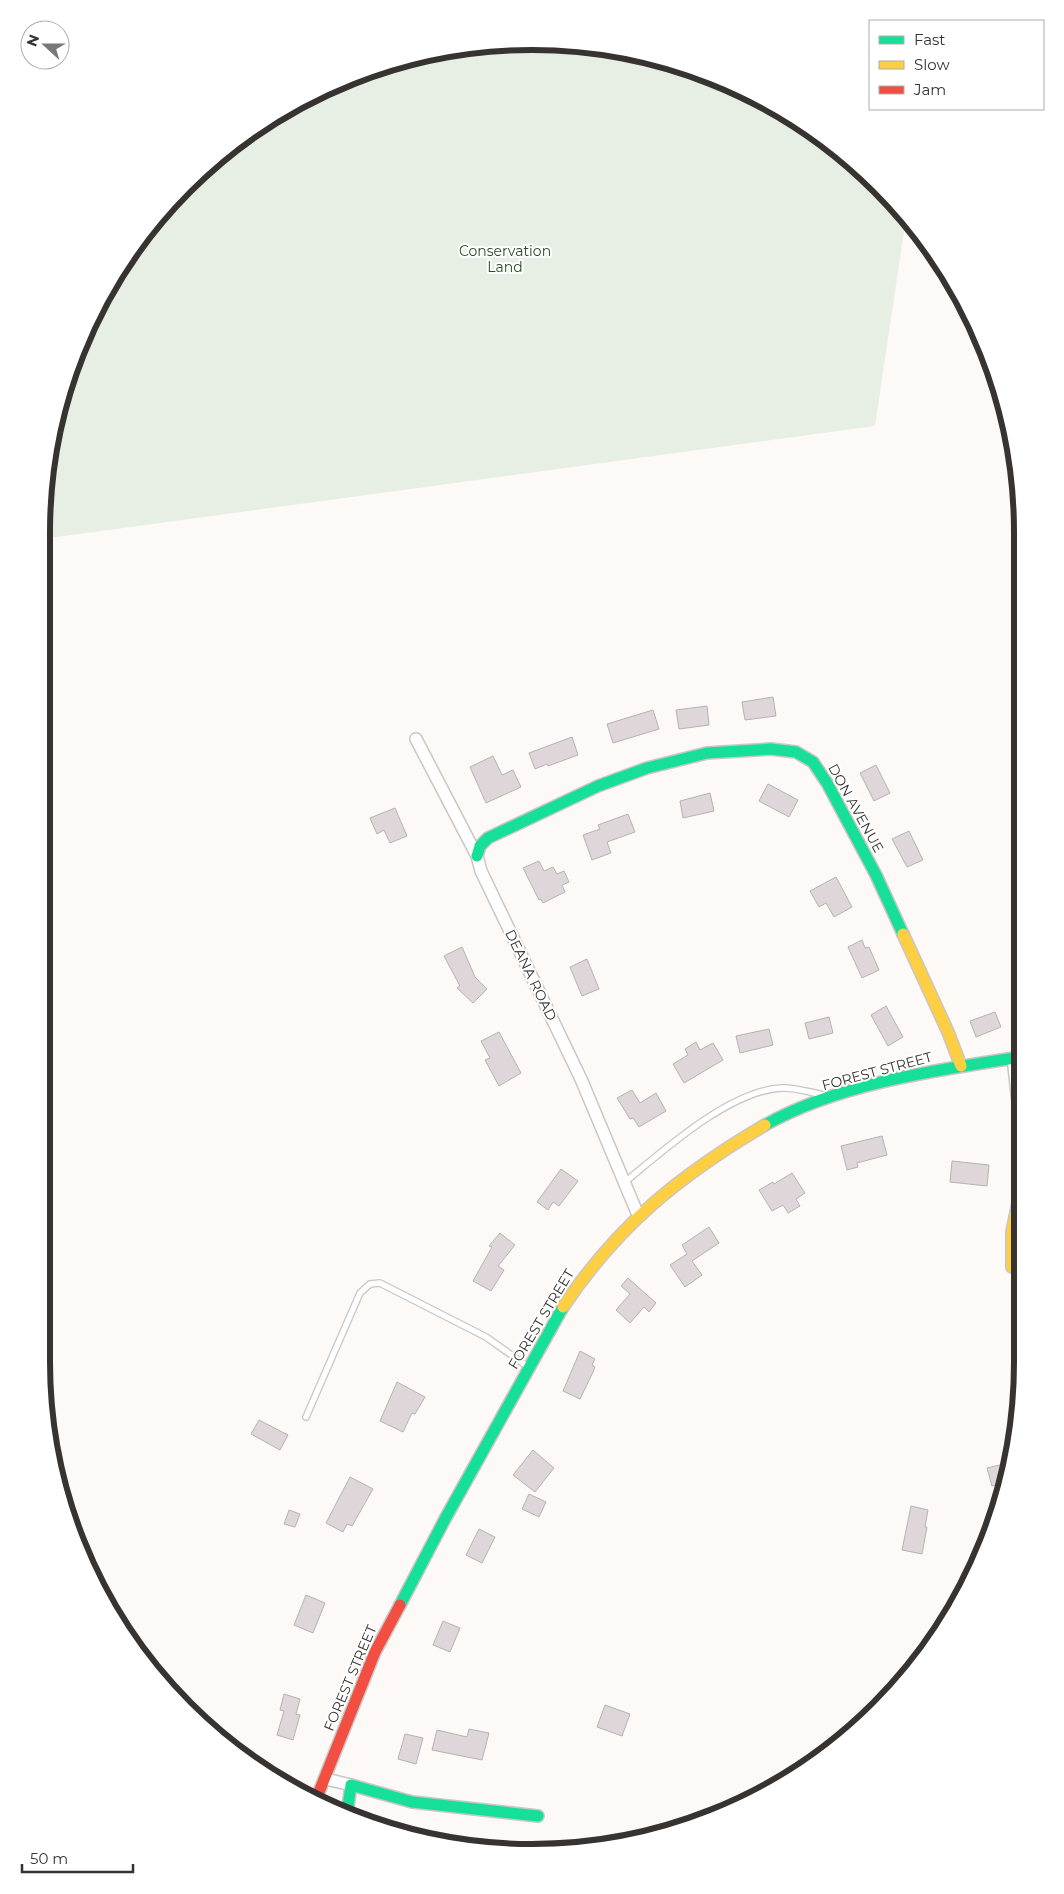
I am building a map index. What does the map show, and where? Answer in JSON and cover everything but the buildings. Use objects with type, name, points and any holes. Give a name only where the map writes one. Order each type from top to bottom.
[{"type":"street","name":"DEANA ROAD","points":[[416,739],[477,856],[481,871],[581,1079],[638,1214]]},
{"type":"street","name":"DON AVENUE","points":[[477,856],[480,846],[488,838],[598,786],[647,768],[716,752],[771,749],[796,752],[813,762],[827,783],[871,867],[948,1032],[961,1066]]},
{"type":"street","name":"FOREST STREET","points":[[319,1794],[375,1652],[445,1519],[575,1288],[638,1214],[722,1150],[792,1112],[832,1097],[884,1082],[961,1066],[1014,1058]]},
{"type":"street","points":[[1012,1267],[1012,1232],[1014,1222]]},
{"type":"street","points":[[326,1779],[412,1802],[538,1816]]},
{"type":"street","points":[[348,1807],[351,1785]]},
{"type":"lane","points":[[625,1182],[708,1118],[742,1097],[760,1091],[782,1088],[802,1090],[832,1097]]},
{"type":"lane","points":[[306,1417],[360,1293],[370,1284],[380,1283],[435,1310],[486,1337],[529,1367]]},
{"type":"green space","name":"Conservation Land","points":[[532,50],[595,54],[657,66],[687,76],[745,100],[800,131],[850,170],[873,191],[905,227],[875,426],[50,538],[51,500],[59,438],[66,407],[76,377],[100,319],[115,291],[131,264],[170,214],[191,191],[239,150],[264,131],[319,100],[348,87],[407,66],[469,54]]},
{"type":"traffic: fast","points":[[477,856],[480,846],[488,838],[598,786],[647,768],[707,753],[771,749],[796,752],[813,762],[827,783],[876,875],[903,934]]},
{"type":"traffic: fast","points":[[765,1125],[825,1098],[857,1088],[923,1073],[1014,1058]]},
{"type":"traffic: fast","points":[[400,1605],[445,1519],[563,1307]]},
{"type":"traffic: fast","points":[[348,1807],[351,1785],[412,1802],[538,1816]]},
{"type":"traffic: slow","points":[[903,934],[948,1032],[961,1066]]},
{"type":"traffic: slow","points":[[563,1307],[606,1251],[653,1204],[705,1163],[765,1125]]},
{"type":"traffic: slow","points":[[1012,1267],[1012,1232],[1014,1222]]},
{"type":"traffic: jam","points":[[318,1794],[375,1652],[400,1605]]}]
